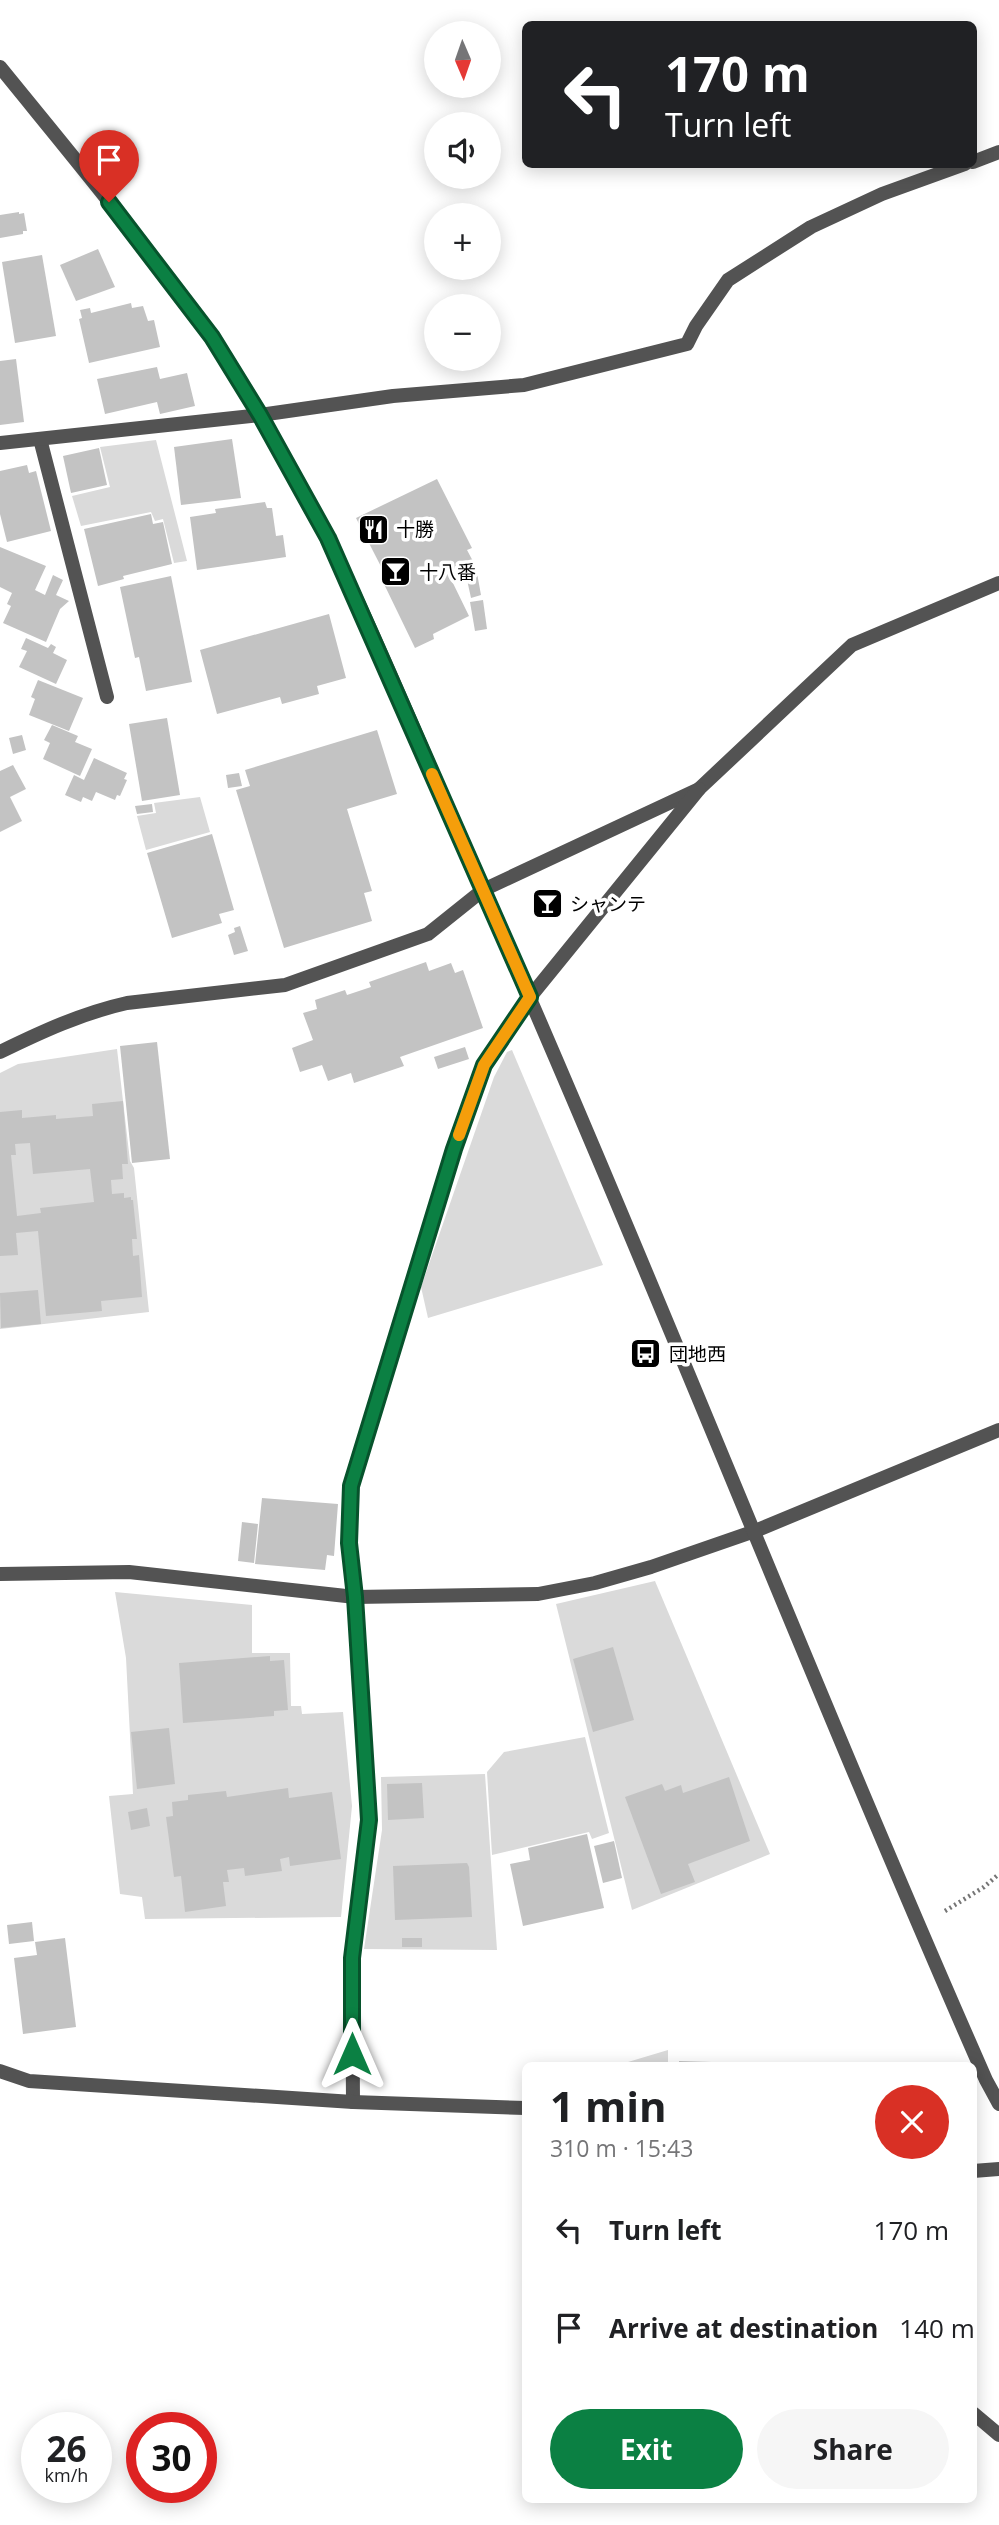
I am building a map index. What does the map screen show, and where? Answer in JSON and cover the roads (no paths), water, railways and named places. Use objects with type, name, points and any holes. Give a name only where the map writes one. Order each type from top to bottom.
[{"type":"street","points":[[0,67],[6,86],[125,222],[212,337],[260,415],[328,538],[530,997],[919,1928],[999,2104]]},
{"type":"street","points":[[977,160],[999,152]]},
{"type":"street","points":[[0,443],[260,415],[393,397],[524,385],[687,344],[696,326],[728,280],[811,227],[882,194],[954,168]]},
{"type":"street","points":[[40,439],[107,697]]},
{"type":"street","points":[[353,2102],[352,1958],[369,1820],[349,1543],[351,1486],[454,1149],[484,1065],[530,997],[699,789],[852,645],[999,583]]},
{"type":"street","points":[[0,1052],[102,1008],[285,985],[428,934],[482,890],[699,789]]},
{"type":"street","points":[[0,1574],[128,1572],[355,1597],[538,1594],[595,1583],[651,1567],[755,1531],[999,1430]]},
{"type":"street","points":[[0,2071],[29,2081],[353,2102],[522,2108]]},
{"type":"street","points":[[977,2171],[999,2169]]},
{"type":"street","points":[[977,2416],[999,2435]]},
{"type":"place","name":"十勝","points":[[373,529]]},
{"type":"place","name":"十八番","points":[[396,572]]},
{"type":"place","name":"シャンテ","points":[[547,904]]},
{"type":"place","name":"団地西","points":[[646,1354]]}]
